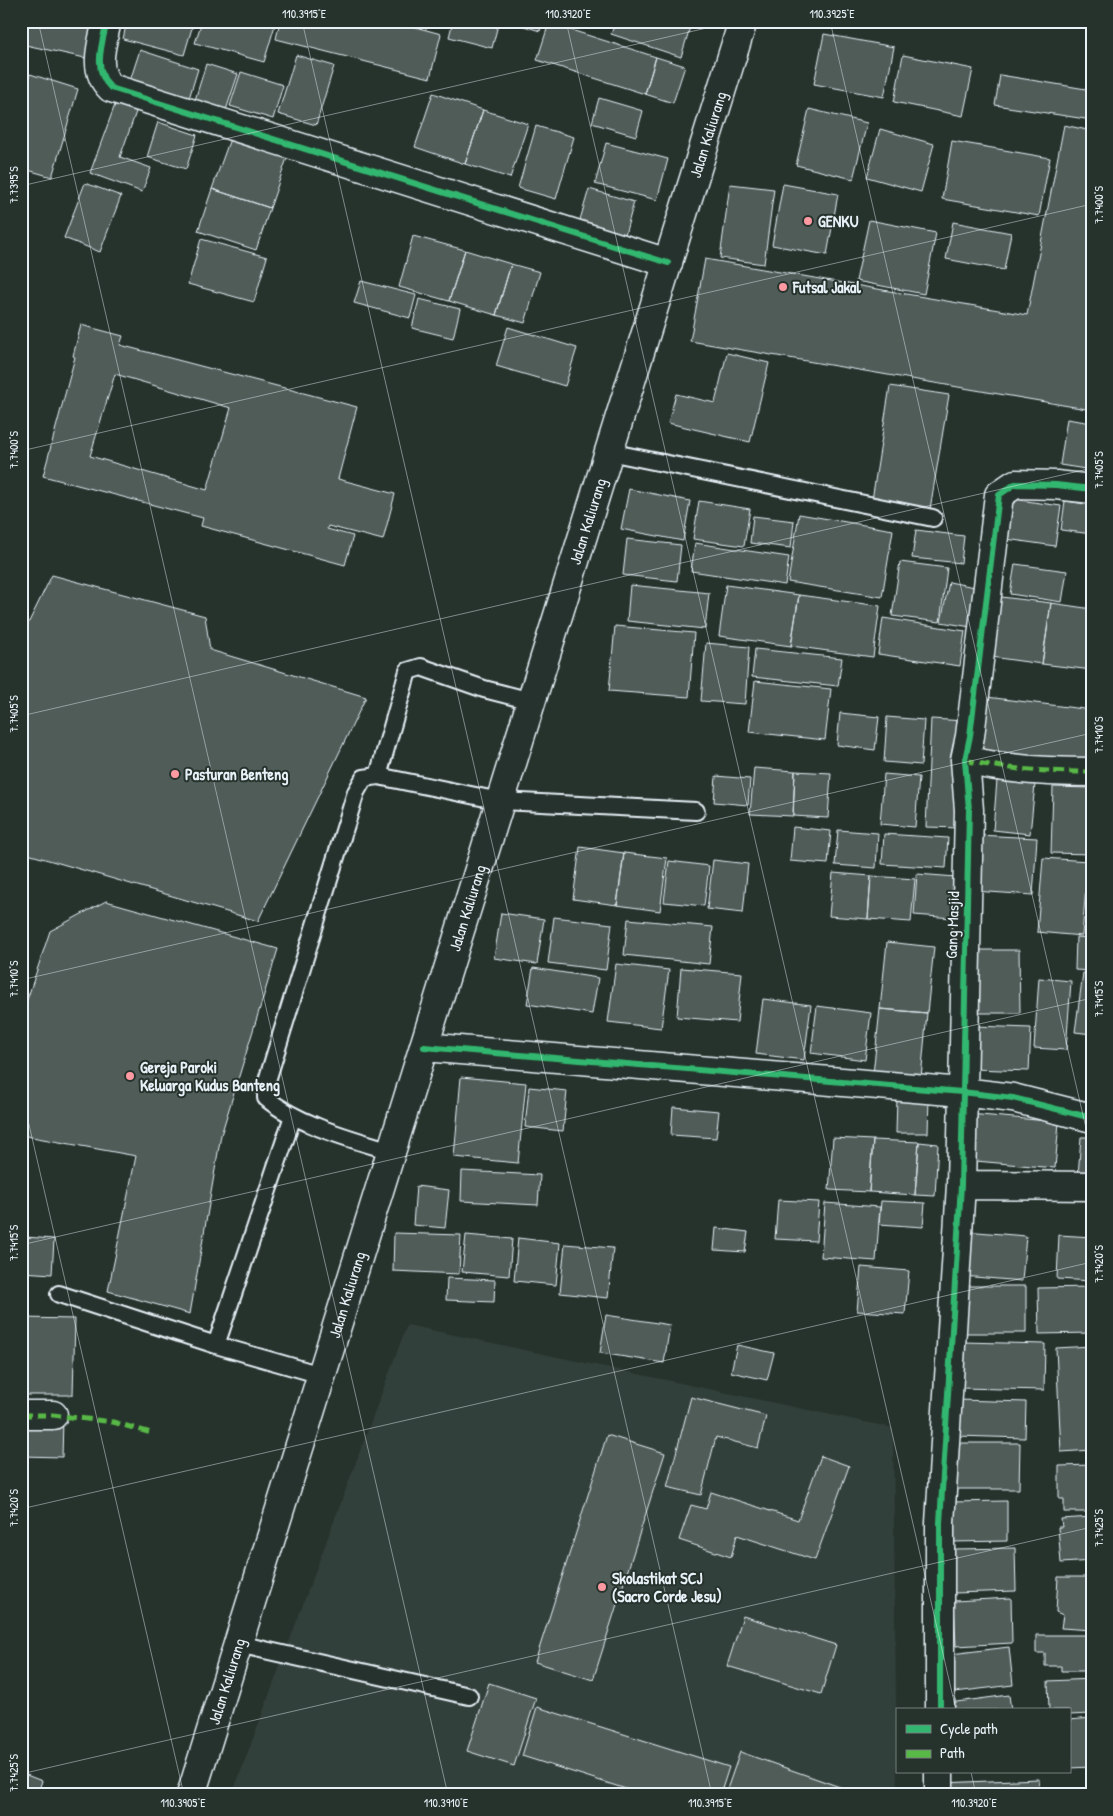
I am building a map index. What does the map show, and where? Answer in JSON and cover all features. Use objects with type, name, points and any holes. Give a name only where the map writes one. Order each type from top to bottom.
[{"type":"street","points":[[107,21],[99,63],[101,76],[111,88],[668,263]]},
{"type":"street","name":"Jalan Kaliurang","points":[[191,1795],[743,21]]},
{"type":"street","name":"Gang Masjid","points":[[940,1708],[940,1523],[961,1185],[969,810],[965,760],[970,736],[999,495],[1015,484],[1056,485],[1092,489]]},
{"type":"street","points":[[965,760],[1036,771],[1092,772]]},
{"type":"street","points":[[424,1047],[962,1092],[1013,1098],[1092,1118]]},
{"type":"street","points":[[961,1185],[1092,1186]]},
{"type":"street","points":[[21,1414],[53,1415]]},
{"type":"street","points":[[939,1774],[939,1795]]},
{"type":"lane","points":[[609,452],[933,518]]},
{"type":"lane","points":[[378,776],[408,671],[421,667],[484,689],[531,701]]},
{"type":"lane","points":[[391,1152],[341,1136],[293,1116],[277,1108],[266,1098],[266,1084],[356,792],[364,778],[378,776],[500,802],[696,811]]},
{"type":"lane","points":[[216,1345],[293,1116]]},
{"type":"lane","points":[[59,1294],[216,1345],[322,1375]]},
{"type":"lane","points":[[238,1644],[469,1696]]},
{"type":"shaded area","name":"Skolastikat SCJ (Sacro Corde Jesu)","points":[[407,1325],[893,1428],[897,1795],[232,1795]]},
{"type":"building","points":[[21,21],[93,21],[85,58],[21,44]]},
{"type":"building","points":[[127,21],[194,21],[184,55],[123,39]]},
{"type":"building","points":[[202,21],[262,21],[275,25],[264,62],[195,43]]},
{"type":"building","points":[[280,21],[393,21],[441,34],[430,78],[276,39]]},
{"type":"building","points":[[453,21],[499,21],[492,48],[449,37]]},
{"type":"building","points":[[508,21],[543,21],[540,31]]},
{"type":"building","points":[[592,21],[609,21],[608,26]]},
{"type":"building","points":[[616,21],[684,21],[691,24],[681,57],[611,34]]},
{"type":"building","points":[[549,23],[656,57],[645,94],[537,60]]},
{"type":"building","points":[[824,34],[894,47],[884,97],[814,84]]},
{"type":"building","points":[[140,50],[198,69],[186,108],[127,90]]},
{"type":"building","points":[[296,55],[334,66],[316,125],[278,114]]},
{"type":"building","points":[[903,55],[973,69],[963,116],[894,102]]},
{"type":"building","points":[[656,57],[685,66],[673,103],[645,94]]},
{"type":"building","points":[[206,64],[238,74],[226,110],[195,100]]},
{"type":"building","points":[[241,72],[283,85],[273,119],[230,106]]},
{"type":"building","points":[[30,74],[78,89],[52,177],[21,168],[21,103]]},
{"type":"building","points":[[1000,75],[1092,90],[1092,120],[995,105]]},
{"type":"building","points":[[433,93],[483,110],[465,164],[415,147]]},
{"type":"building","points":[[599,98],[643,111],[636,136],[592,123]]},
{"type":"building","points":[[116,102],[137,109],[120,157],[151,168],[142,192],[90,173]]},
{"type":"building","points":[[809,109],[867,123],[853,179],[796,165]]},
{"type":"building","points":[[483,110],[528,124],[510,178],[465,164]]},
{"type":"building","points":[[158,122],[197,135],[186,169],[147,157]]},
{"type":"building","name":"Futsal Jakal","points":[[1064,125],[1092,131],[1092,410],[690,341],[705,259],[1027,315]]},
{"type":"building","points":[[536,126],[574,137],[556,199],[518,188]]},
{"type":"building","points":[[880,129],[934,144],[921,192],[867,177]]},
{"type":"building","points":[[231,136],[288,155],[270,208],[212,189]]},
{"type":"building","points":[[952,141],[1050,158],[1039,216],[942,199]]},
{"type":"building","points":[[606,143],[668,159],[657,200],[595,184]]},
{"type":"building","points":[[85,183],[121,196],[100,252],[64,238]]},
{"type":"building","points":[[730,184],[774,189],[764,264],[720,258]]},
{"type":"building","points":[[783,184],[838,194],[827,255],[772,245]]},
{"type":"building","points":[[212,189],[270,208],[256,250],[198,231]]},
{"type":"building","points":[[589,189],[634,202],[623,242],[577,230]]},
{"type":"building","points":[[869,220],[936,233],[924,294],[856,281]]},
{"type":"building","points":[[953,222],[1011,233],[1004,270],[946,259]]},
{"type":"building","points":[[413,236],[465,250],[449,301],[399,287]]},
{"type":"building","points":[[201,239],[267,257],[254,302],[188,284]]},
{"type":"building","points":[[465,250],[511,264],[496,315],[449,301]]},
{"type":"building","points":[[511,264],[540,272],[525,323],[496,315]]},
{"type":"building","points":[[361,281],[416,295],[410,318],[354,303]]},
{"type":"building","points":[[419,299],[460,309],[453,338],[412,328]]},
{"type":"building","points":[[81,325],[123,336],[120,345],[357,407],[338,479],[395,494],[383,540],[328,526],[327,529],[353,536],[345,565],[201,526],[203,518],[43,476],[75,357],[73,356]],"holes":[[[115,374],[231,408],[207,490],[90,456]]]},
{"type":"building","points":[[508,327],[577,348],[565,386],[496,366]]},
{"type":"building","points":[[727,353],[769,363],[750,442],[668,423],[676,394],[715,403]]},
{"type":"building","points":[[890,386],[949,395],[930,509],[872,500]]},
{"type":"building","points":[[1067,419],[1092,423],[1092,470],[1060,465]]},
{"type":"building","points":[[629,489],[690,501],[683,541],[621,529]]},
{"type":"building","points":[[1005,498],[1061,506],[1055,546],[999,538]]},
{"type":"building","points":[[699,501],[750,509],[744,546],[693,539]]},
{"type":"building","points":[[1065,501],[1092,505],[1092,534],[1061,530]]},
{"type":"building","points":[[799,514],[893,530],[882,597],[788,582]]},
{"type":"building","points":[[753,516],[794,521],[791,548],[750,543]]},
{"type":"building","points":[[916,530],[964,536],[961,563],[912,558]]},
{"type":"building","points":[[627,539],[681,545],[677,581],[623,575]]},
{"type":"building","points":[[695,543],[789,557],[785,585],[691,571]]},
{"type":"building","points":[[900,562],[947,568],[940,622],[892,616]]},
{"type":"building","points":[[1015,564],[1067,571],[1062,602],[1010,594]]},
{"type":"building","name":"Pasturan Benteng","points":[[52,575],[205,616],[210,650],[366,697],[258,921],[21,852],[21,638]]},
{"type":"building","points":[[949,582],[985,589],[977,628],[941,622]]},
{"type":"building","points":[[630,585],[709,593],[705,629],[627,621]]},
{"type":"building","points":[[726,585],[799,595],[791,646],[719,636]]},
{"type":"building","points":[[799,595],[880,606],[873,657],[791,646]]},
{"type":"building","points":[[993,596],[1051,603],[1042,664],[984,656]]},
{"type":"building","points":[[1051,603],[1092,609],[1092,670],[1042,664]]},
{"type":"building","points":[[883,618],[965,631],[960,666],[878,654]]},
{"type":"building","points":[[615,626],[694,633],[689,697],[609,691]]},
{"type":"building","points":[[706,643],[749,647],[745,704],[701,701]]},
{"type":"building","points":[[755,649],[842,658],[838,686],[752,677]]},
{"type":"building","points":[[755,681],[831,689],[825,740],[749,732]]},
{"type":"building","points":[[978,696],[1092,710],[1092,766],[970,752]]},
{"type":"building","points":[[840,713],[879,717],[875,750],[837,745]]},
{"type":"building","points":[[887,717],[924,720],[921,765],[884,762]]},
{"type":"building","points":[[931,719],[965,721],[961,828],[926,827]]},
{"type":"building","points":[[754,768],[795,771],[793,816],[750,814]]},
{"type":"building","points":[[795,771],[831,773],[828,818],[793,816]]},
{"type":"building","points":[[884,774],[919,777],[915,827],[880,824]]},
{"type":"building","points":[[716,776],[750,779],[748,805],[714,802]]},
{"type":"building","points":[[997,780],[1035,784],[1030,834],[993,830]]},
{"type":"building","points":[[1053,787],[1092,788],[1092,854],[1051,853]]},
{"type":"building","points":[[793,827],[831,831],[828,864],[790,861]]},
{"type":"building","points":[[838,830],[878,833],[876,868],[835,865]]},
{"type":"building","points":[[884,834],[948,838],[946,868],[882,864]]},
{"type":"building","points":[[977,835],[1037,838],[1033,895],[974,891]]},
{"type":"building","points":[[580,847],[624,853],[617,905],[573,899]]},
{"type":"building","points":[[624,853],[667,858],[660,911],[617,905]]},
{"type":"building","points":[[1043,858],[1088,861],[1082,936],[1037,932]]},
{"type":"building","points":[[713,860],[748,864],[743,913],[707,909]]},
{"type":"building","points":[[669,861],[709,866],[704,906],[664,902]]},
{"type":"building","points":[[833,873],[871,876],[868,919],[829,916]]},
{"type":"building","points":[[917,874],[956,877],[953,918],[914,915]]},
{"type":"building","points":[[871,876],[915,879],[911,922],[868,919]]},
{"type":"building","points":[[1092,893],[1092,930],[1088,930]]},
{"type":"building","name":"Gereja Paroki Keluarga Kudus Banteng","points":[[106,901],[278,949],[221,1135],[190,1314],[108,1291],[136,1156],[21,1135],[21,1018],[50,931]]},
{"type":"building","points":[[501,913],[544,919],[537,964],[494,958]]},
{"type":"building","points":[[554,917],[612,924],[606,970],[548,963]]},
{"type":"building","points":[[628,919],[713,927],[709,964],[624,955]]},
{"type":"building","points":[[1076,937],[1092,938],[1092,971],[1075,970]]},
{"type":"building","points":[[887,942],[934,947],[927,1013],[880,1009]]},
{"type":"building","points":[[971,950],[1019,950],[1020,1013],[971,1013]]},
{"type":"building","points":[[616,964],[669,970],[661,1028],[608,1022]]},
{"type":"building","points":[[533,968],[598,978],[592,1014],[527,1004]]},
{"type":"building","points":[[681,968],[742,973],[737,1022],[677,1017]]},
{"type":"building","points":[[1083,973],[1092,974],[1092,1034],[1075,1032]]},
{"type":"building","points":[[1039,978],[1071,981],[1066,1050],[1034,1048]]},
{"type":"building","points":[[763,999],[811,1005],[804,1060],[756,1054]]},
{"type":"building","points":[[817,1006],[871,1013],[865,1060],[811,1053]]},
{"type":"building","points":[[880,1009],[927,1013],[921,1078],[873,1074]]},
{"type":"building","points":[[974,1026],[1031,1028],[1029,1071],[973,1069]]},
{"type":"building","points":[[461,1077],[526,1083],[518,1163],[454,1157]]},
{"type":"building","points":[[529,1087],[567,1091],[563,1131],[525,1127]]},
{"type":"building","points":[[897,1097],[929,1097],[928,1133],[896,1133]]},
{"type":"building","points":[[673,1107],[719,1111],[716,1138],[671,1135]]},
{"type":"building","points":[[969,1114],[1059,1122],[1055,1168],[964,1160]]},
{"type":"building","points":[[1081,1137],[1092,1137],[1092,1177],[1078,1176]]},
{"type":"building","points":[[833,1138],[873,1140],[869,1192],[829,1190]]},
{"type":"building","points":[[873,1140],[919,1142],[915,1195],[869,1192]]},
{"type":"building","points":[[919,1142],[938,1144],[935,1196],[915,1195]]},
{"type":"building","points":[[462,1171],[540,1175],[538,1205],[461,1201]]},
{"type":"building","points":[[416,1186],[449,1190],[445,1228],[413,1225]]},
{"type":"building","points":[[778,1200],[819,1202],[816,1241],[775,1239]]},
{"type":"building","points":[[881,1201],[925,1203],[923,1227],[879,1224]]},
{"type":"building","points":[[825,1203],[880,1207],[876,1261],[821,1257]]},
{"type":"building","points":[[716,1228],[748,1232],[745,1252],[714,1250]]},
{"type":"building","points":[[965,1231],[1026,1236],[1022,1281],[962,1276]]},
{"type":"building","points":[[394,1233],[461,1235],[459,1274],[393,1271]]},
{"type":"building","points":[[466,1235],[512,1239],[509,1276],[462,1272]]},
{"type":"building","points":[[1059,1235],[1092,1237],[1092,1281],[1057,1279]]},
{"type":"building","points":[[25,1237],[54,1239],[52,1274],[22,1272]]},
{"type":"building","points":[[518,1238],[560,1243],[556,1285],[514,1281]]},
{"type":"building","points":[[565,1244],[613,1248],[608,1298],[560,1293]]},
{"type":"building","points":[[861,1267],[909,1271],[905,1314],[857,1311]]},
{"type":"building","points":[[447,1278],[495,1280],[494,1302],[446,1300]]},
{"type":"building","points":[[961,1286],[1026,1286],[1026,1333],[961,1333]]},
{"type":"building","points":[[1092,1287],[1092,1333],[1039,1334],[1038,1288]]},
{"type":"building","points":[[606,1315],[670,1325],[664,1363],[600,1353]]},
{"type":"building","points":[[21,1318],[75,1319],[73,1395],[21,1395]]},
{"type":"building","points":[[962,1342],[1045,1344],[1044,1390],[961,1388]]},
{"type":"building","points":[[737,1345],[774,1353],[767,1380],[731,1372]]},
{"type":"building","points":[[1092,1346],[1092,1450],[1061,1452],[1056,1348]]},
{"type":"building","points":[[691,1397],[766,1416],[758,1448],[716,1437],[701,1495],[667,1487]]},
{"type":"building","points":[[957,1400],[1026,1402],[1025,1438],[956,1436]]},
{"type":"building","points":[[21,1420],[63,1420],[62,1457],[21,1456]]},
{"type":"building","points":[[607,1435],[665,1453],[593,1680],[535,1662]]},
{"type":"building","points":[[958,1443],[1020,1443],[1019,1489],[957,1489]]},
{"type":"building","points":[[821,1456],[849,1466],[815,1560],[737,1535],[731,1557],[679,1540],[691,1505],[706,1509],[711,1492],[798,1520]]},
{"type":"building","points":[[1092,1465],[1092,1512],[1064,1512],[1064,1499],[1059,1499],[1059,1466]]},
{"type":"building","points":[[1007,1501],[1007,1541],[952,1542],[951,1502]]},
{"type":"building","points":[[1092,1517],[1092,1561],[1061,1563],[1058,1527],[1062,1527],[1061,1519]]},
{"type":"building","points":[[1015,1548],[1016,1591],[954,1593],[954,1549]]},
{"type":"building","points":[[1058,1577],[1092,1577],[1092,1630],[1061,1628],[1063,1615],[1056,1612]]},
{"type":"building","points":[[1011,1598],[1012,1643],[956,1646],[954,1601]]},
{"type":"building","points":[[743,1616],[836,1645],[821,1694],[727,1666]]},
{"type":"building","points":[[1036,1635],[1092,1635],[1092,1671],[1061,1671],[1061,1666],[1045,1666],[1045,1653],[1036,1653]]},
{"type":"building","points":[[1009,1647],[1013,1685],[955,1692],[951,1654]]},
{"type":"building","points":[[1092,1679],[1092,1714],[1070,1715],[1070,1708],[1049,1708],[1048,1681]]},
{"type":"building","points":[[489,1683],[536,1698],[514,1766],[467,1751]]},
{"type":"building","points":[[1009,1695],[1011,1708],[950,1708],[949,1703]]},
{"type":"building","points":[[537,1707],[729,1767],[720,1795],[645,1795],[522,1756]]},
{"type":"building","points":[[1092,1718],[1092,1767],[1070,1768],[1070,1720]]},
{"type":"building","points":[[740,1752],[860,1794],[860,1795],[725,1795]]},
{"type":"building","points":[[21,1773],[42,1781],[37,1795],[21,1795]]},
{"type":"building","points":[[1039,1779],[1040,1795],[943,1795],[942,1783]]},
{"type":"marked path","points":[[965,760],[1028,770],[1092,772]]},
{"type":"marked path","points":[[21,1415],[53,1415],[113,1422],[151,1433]]},
{"type":"cycle path","points":[[107,21],[101,48],[100,65],[105,81],[111,88],[668,263]]},
{"type":"cycle path","points":[[940,1708],[940,1523],[961,1185],[969,810],[965,760],[970,736],[999,495],[1015,484],[1056,485],[1092,489]]},
{"type":"cycle path","points":[[424,1047],[962,1092],[1013,1098],[1092,1118]]},
{"type":"place","name":"GENKU","points":[[808,221]]},
{"type":"place","name":"Futsal Jakal","points":[[783,287]]},
{"type":"place","name":"Pasturan Benteng","points":[[175,774]]},
{"type":"place","name":"Gereja Paroki Keluarga Kudus Banteng","points":[[130,1076]]},
{"type":"place","name":"Skolastikat SCJ (Sacro Corde Jesu)","points":[[602,1587]]}]
